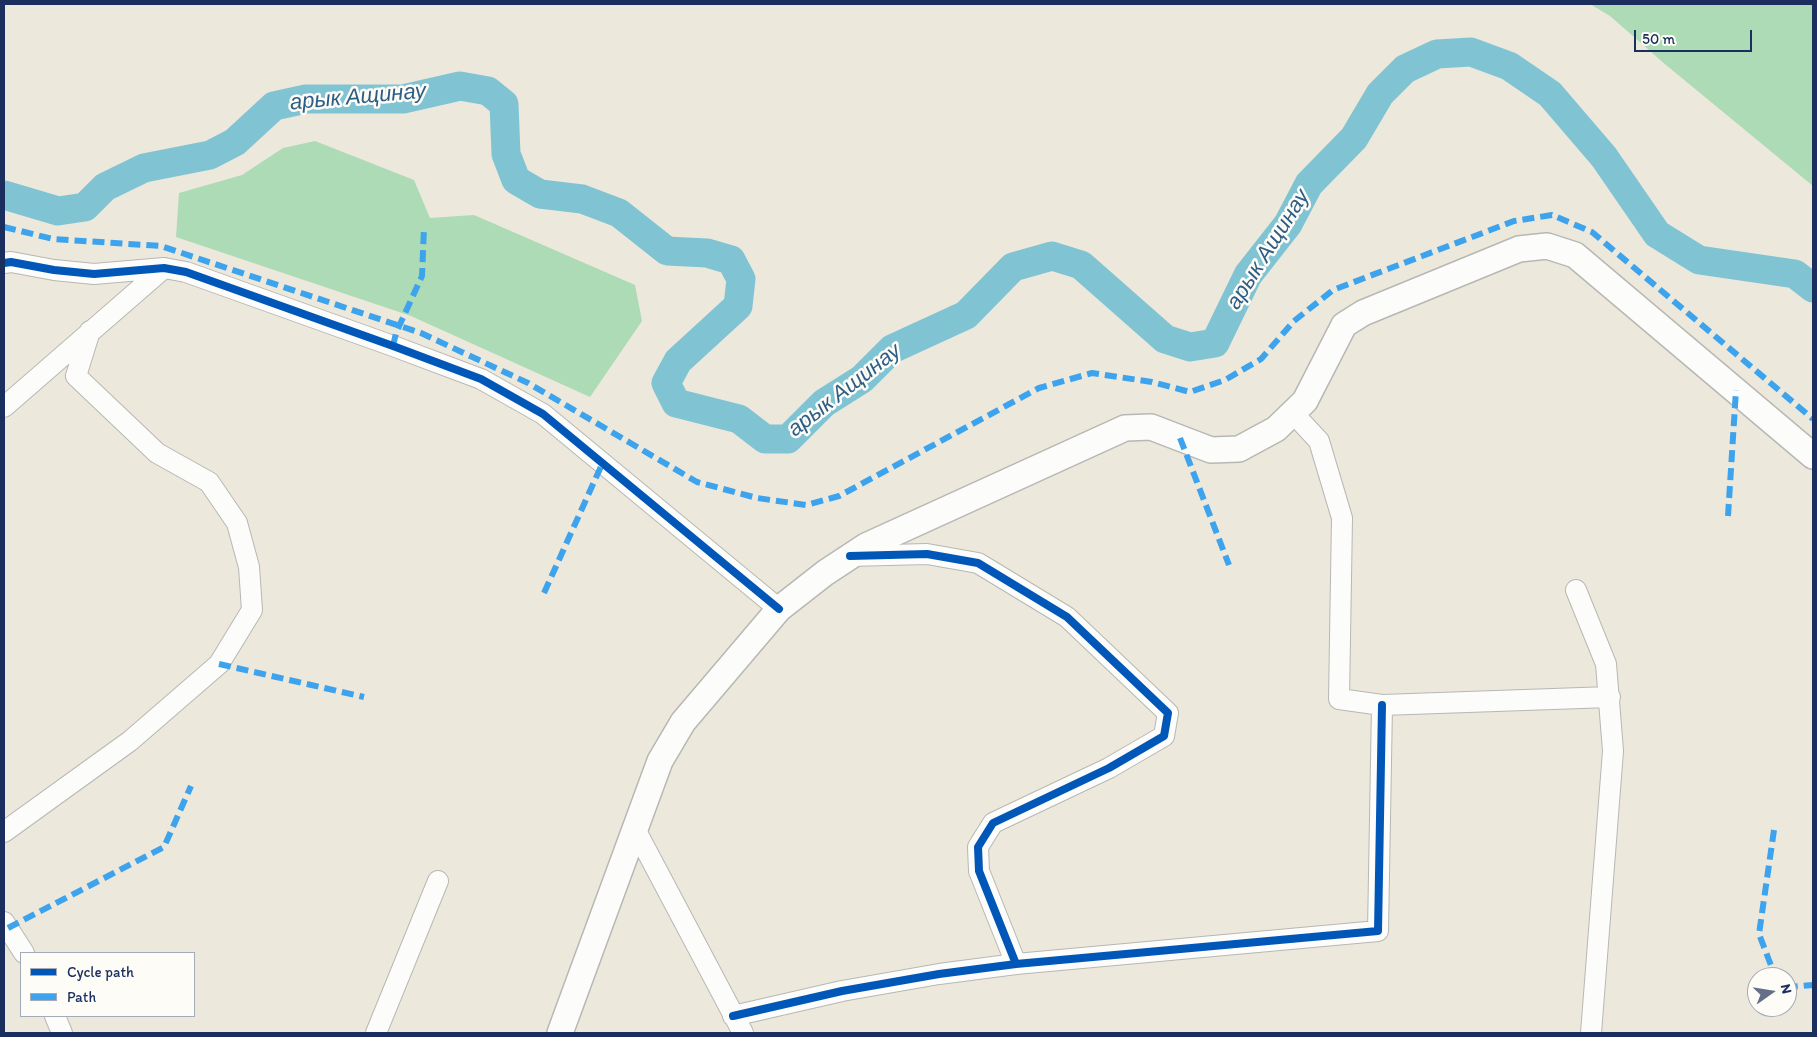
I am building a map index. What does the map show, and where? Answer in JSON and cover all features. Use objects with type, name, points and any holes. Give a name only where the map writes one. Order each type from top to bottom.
[{"type":"main road","points":[[560,1033],[660,761],[683,722],[779,610],[825,572],[866,546],[1125,428],[1152,427],[1211,450],[1239,449],[1276,429],[1305,402],[1344,325],[1363,313],[1519,249],[1546,246],[1575,254],[1813,456]]},
{"type":"street","points":[[4,263],[11,262],[54,270],[94,274],[164,268],[186,272],[480,379],[543,414],[779,610]]},
{"type":"street","points":[[4,407],[164,268]]},
{"type":"street","points":[[4,832],[130,741],[219,664],[252,610],[249,567],[237,523],[209,482],[157,453],[76,376],[90,331]]},
{"type":"street","points":[[1293,413],[1319,441],[1342,518],[1339,699],[1382,705],[1610,697]]},
{"type":"street","points":[[850,556],[927,554],[978,563],[1067,617],[1168,713],[1164,736],[1109,768],[993,823],[978,847],[979,871],[1016,964]]},
{"type":"street","points":[[1576,590],[1606,664],[1613,751],[1591,1033]]},
{"type":"street","points":[[635,829],[738,1025],[842,991],[939,974],[1016,964],[1378,932],[1382,705]]},
{"type":"street","points":[[376,1033],[438,881]]},
{"type":"street","points":[[4,922],[23,952]]},
{"type":"street","points":[[54,1017],[62,1033]]},
{"type":"green space","points":[[1590,4],[1813,4],[1813,186],[1666,65],[1610,16]]},
{"type":"green space","points":[[315,141],[414,180],[430,218],[474,215],[635,285],[642,321],[590,397],[411,316],[176,237],[179,193],[242,175],[283,148]]},
{"type":"waterway","name":"арык Ащинау","points":[[4,195],[58,211],[85,207],[105,187],[144,168],[210,155],[235,142],[274,106],[306,99],[403,99],[460,86],[488,91],[504,104],[506,154],[516,180],[540,194],[582,199],[619,213],[667,251],[707,253],[731,260],[741,279],[738,306],[678,361],[666,383],[676,403],[739,419],[765,439],[788,439],[824,403],[862,379],[892,349],[966,315],[1013,267],[1052,256],[1081,265],[1165,339],[1190,347],[1215,343],[1248,275],[1288,224],[1309,184],[1354,138],[1380,94],[1405,69],[1437,54],[1471,52],[1509,66],[1550,94],[1604,157],[1657,234],[1699,260],[1795,274],[1813,288]]},
{"type":"marked path","points":[[4,227],[53,239],[161,246],[421,333],[528,383],[697,482],[757,498],[806,505],[839,496],[1039,388],[1092,373],[1152,382],[1190,392],[1225,380],[1261,359],[1294,321],[1333,290],[1514,221],[1552,215],[1592,232],[1813,419]]},
{"type":"marked path","points":[[393,346],[396,333],[422,276],[424,227]]},
{"type":"marked path","points":[[1728,516],[1736,390]]},
{"type":"marked path","points":[[1180,438],[1229,565]]},
{"type":"marked path","points":[[544,593],[603,462]]},
{"type":"marked path","points":[[219,664],[364,697]]},
{"type":"marked path","points":[[8,928],[164,847],[191,786]]},
{"type":"marked path","points":[[1772,967],[1759,934],[1774,830]]},
{"type":"marked path","points":[[1797,986],[1813,985]]},
{"type":"cycle path","points":[[4,263],[11,262],[54,270],[94,274],[164,268],[186,272],[481,379],[543,414],[779,609]]},
{"type":"cycle path","points":[[850,556],[927,554],[978,563],[1067,617],[1168,713],[1164,736],[1109,768],[993,823],[978,847],[979,871],[1016,964]]},
{"type":"cycle path","points":[[733,1016],[842,991],[939,974],[1016,964],[1378,931],[1382,705]]}]
